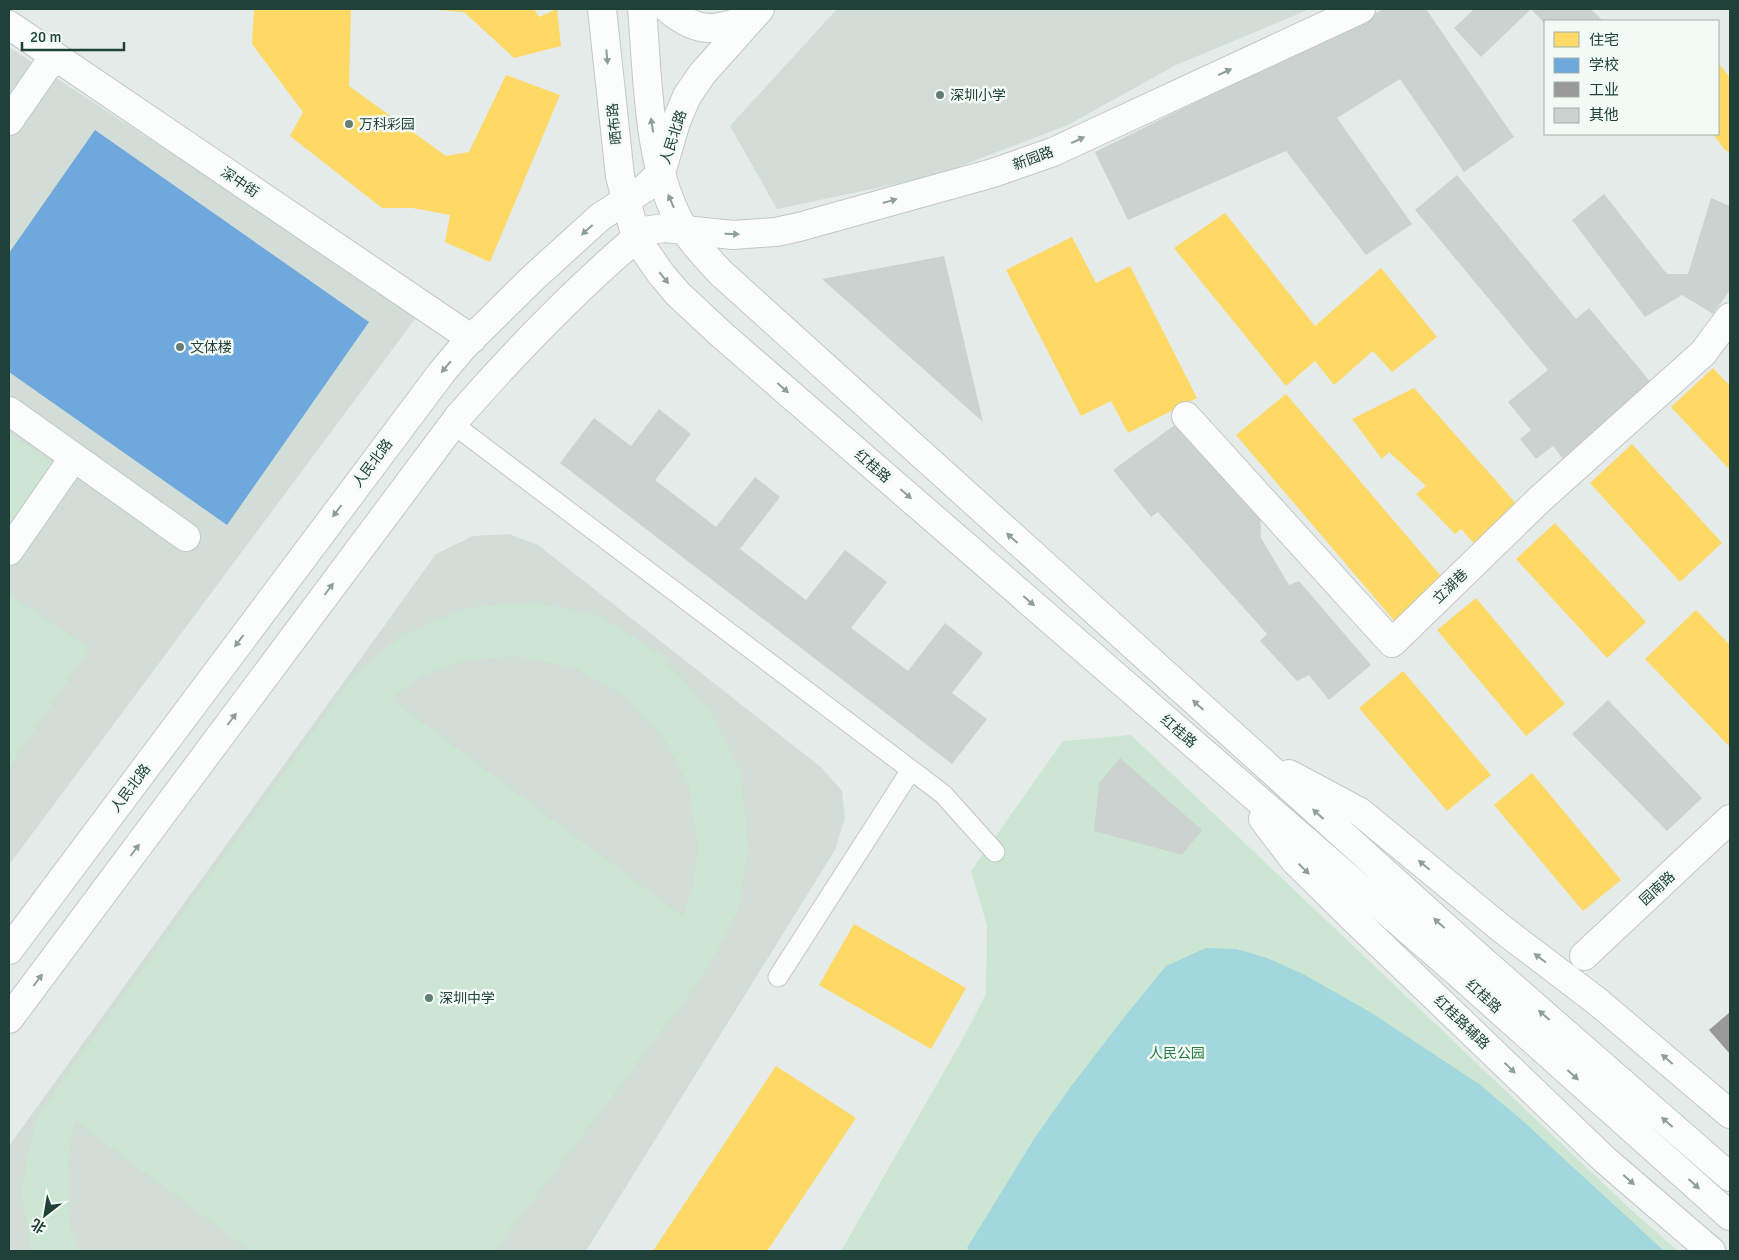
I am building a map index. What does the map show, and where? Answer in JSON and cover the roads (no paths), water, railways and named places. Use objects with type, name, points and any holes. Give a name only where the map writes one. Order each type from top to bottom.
[{"type":"street","name":"晒布路","points":[[602,9],[616,150],[625,200],[636,238]]},
{"type":"street","points":[[642,9],[651,116],[661,173],[672,206],[684,229]]},
{"type":"street","points":[[668,9],[679,19],[699,28],[724,28],[756,13]]},
{"type":"street","name":"新园路","points":[[684,229],[733,235],[776,232],[993,173],[1053,152],[1361,9]]},
{"type":"street","name":"人民北路","points":[[9,950],[442,372],[534,277],[600,217],[645,188],[661,173],[676,122],[687,96],[702,74],[756,13]]},
{"type":"street","name":"深中街","points":[[9,25],[472,339]]},
{"type":"street","points":[[9,121],[54,56]]},
{"type":"street","points":[[9,1019],[453,424],[489,382],[559,308],[636,238],[650,230],[666,228],[684,229]]},
{"type":"street","name":"红桂路","points":[[684,229],[698,249],[742,293],[1249,752],[1730,1216]]},
{"type":"street","name":"红桂路","points":[[636,238],[678,294],[722,335],[1231,776],[1730,1177]]},
{"type":"street","name":"立湖巷","points":[[1186,416],[1392,643],[1539,500],[1703,352],[1730,318]]},
{"type":"street","points":[[9,411],[186,537]]},
{"type":"street","points":[[9,551],[74,457]]},
{"type":"street","points":[[1249,752],[1360,812],[1502,929],[1598,1002],[1730,1114]]},
{"type":"street","name":"红桂路辅路","points":[[1231,776],[1295,861],[1605,1160],[1711,1251]]},
{"type":"street","name":"园南路","points":[[1584,956],[1730,819]]},
{"type":"lane","points":[[453,424],[943,794],[995,852]]},
{"type":"lane","points":[[778,977],[911,770]]},
{"type":"water","points":[[1206,948],[1236,949],[1267,958],[1303,974],[1370,1012],[1479,1084],[1523,1121],[1664,1251],[969,1251],[967,1248],[1034,1139],[1069,1089],[1122,1020],[1166,966]]},
{"type":"place","name":"深圳小学","points":[[940,95]]},
{"type":"place","name":"万科彩园","points":[[349,124]]},
{"type":"place","name":"文体楼","points":[[180,347]]},
{"type":"place","name":"深圳中学","points":[[429,998]]},
{"type":"park label","name":"人民公园","points":[[1177,1053]]}]
